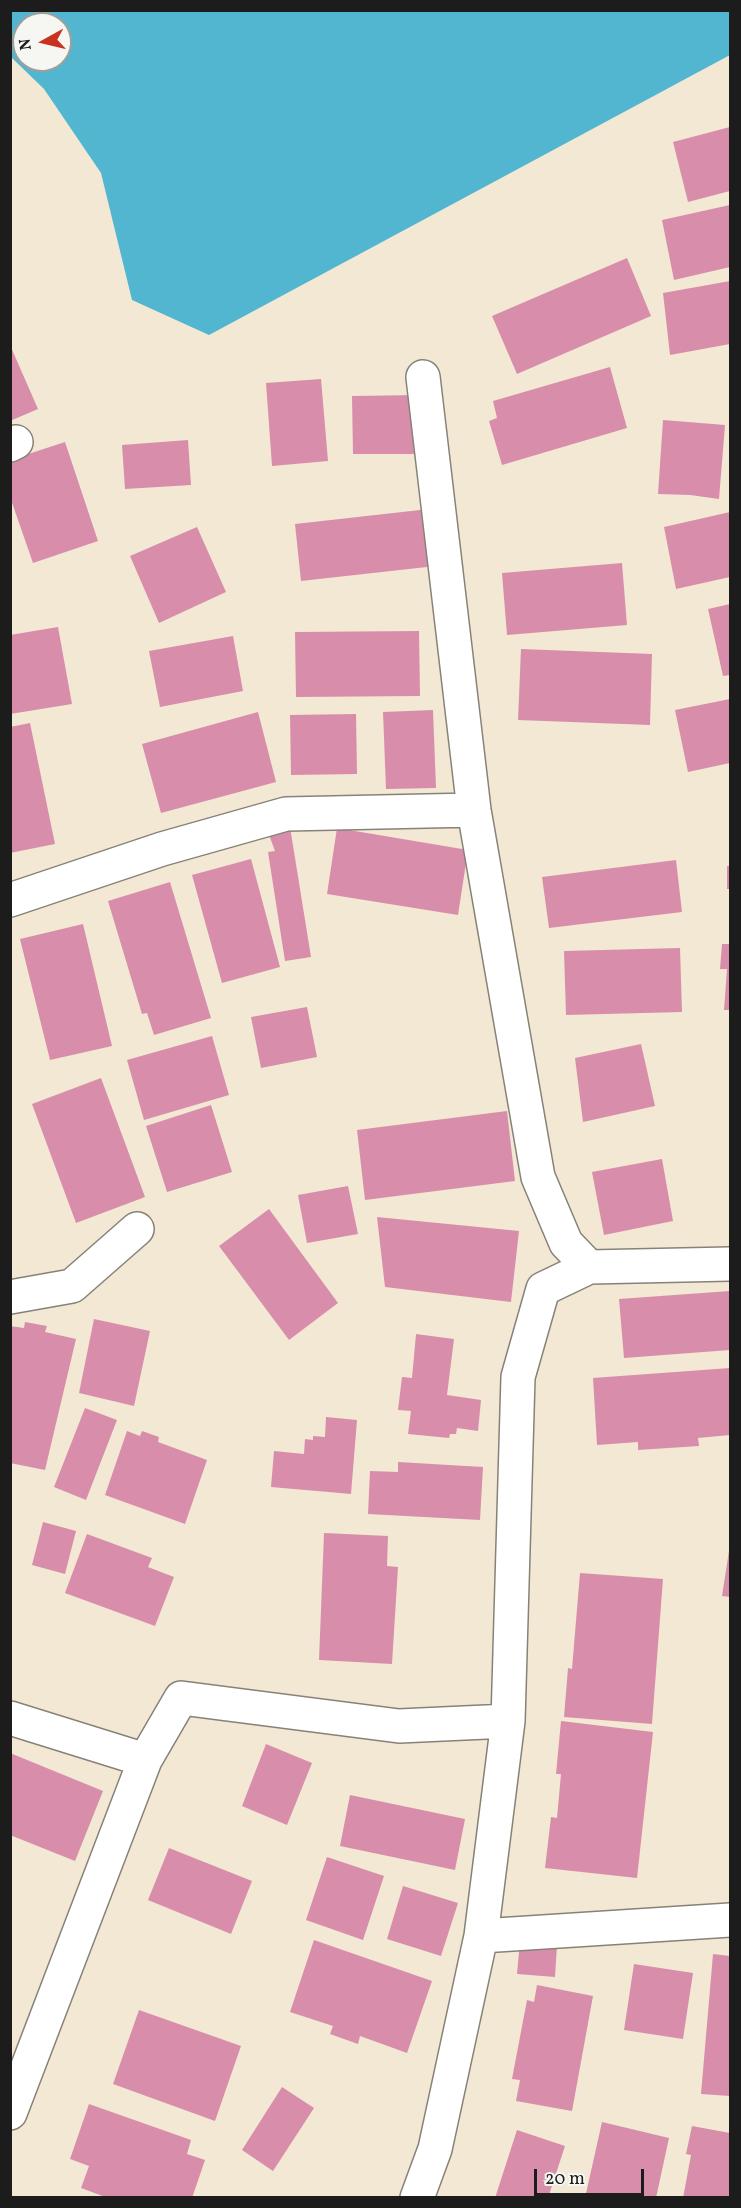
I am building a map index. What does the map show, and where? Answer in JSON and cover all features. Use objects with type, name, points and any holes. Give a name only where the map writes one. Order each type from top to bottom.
[{"type":"street","points":[[423,377],[474,810],[538,1177],[566,1243],[589,1267]]},
{"type":"street","points":[[10,900],[162,849],[286,814],[474,810]]},
{"type":"street","points":[[10,1297],[72,1286],[137,1229]]},
{"type":"street","points":[[417,2198],[435,2149],[481,1936],[508,1721],[518,1377],[543,1289],[589,1267],[730,1264]]},
{"type":"street","points":[[10,2114],[145,1760],[181,1698],[399,1726],[508,1721]]},
{"type":"street","points":[[10,1718],[145,1760]]},
{"type":"street","points":[[481,1936],[730,1920]]},
{"type":"water","points":[[10,11],[730,11],[730,55],[209,335],[132,300],[101,173],[44,89],[26,72],[72,72],[72,12],[12,12],[12,58]]},
{"type":"building","points":[[730,127],[730,191],[688,202],[673,142]]},
{"type":"building","points":[[730,205],[730,267],[674,280],[662,220]]},
{"type":"building","points":[[627,258],[651,316],[517,374],[492,316]]},
{"type":"building","points":[[730,281],[730,344],[670,355],[663,293]]},
{"type":"building","points":[[10,345],[38,409],[10,421]]},
{"type":"building","points":[[610,367],[627,428],[502,465],[489,421],[497,418],[493,401]]},
{"type":"building","points":[[321,379],[328,461],[272,466],[266,383]]},
{"type":"building","points":[[420,395],[413,432],[414,454],[353,454],[352,396]]},
{"type":"building","points":[[663,420],[725,425],[719,499],[658,494]]},
{"type":"building","points":[[188,440],[191,485],[125,489],[122,445]]},
{"type":"building","points":[[65,442],[98,541],[33,563],[10,497],[10,460]]},
{"type":"building","points":[[438,508],[445,565],[301,581],[295,524]]},
{"type":"building","points":[[730,512],[730,577],[676,589],[664,527]]},
{"type":"building","points":[[197,527],[226,592],[159,623],[130,556]]},
{"type":"building","points":[[622,563],[627,625],[507,635],[502,573]]},
{"type":"building","points":[[730,604],[730,675],[723,676],[708,609]]},
{"type":"building","points":[[58,627],[72,704],[10,714],[10,635]]},
{"type":"building","points":[[419,631],[420,696],[296,697],[295,632]]},
{"type":"building","points":[[233,636],[243,691],[160,707],[149,651]]},
{"type":"building","points":[[521,649],[652,654],[650,725],[518,720]]},
{"type":"building","points":[[730,699],[730,763],[688,772],[675,710]]},
{"type":"building","points":[[433,710],[436,788],[386,789],[383,712]]},
{"type":"building","points":[[258,712],[276,782],[161,813],[142,744]]},
{"type":"building","points":[[356,714],[357,774],[291,775],[290,715]]},
{"type":"building","points":[[30,723],[55,844],[10,853],[10,727]]},
{"type":"building","points":[[290,827],[311,957],[285,961],[268,852],[275,851],[268,832]]},
{"type":"building","points":[[337,828],[468,850],[458,915],[327,894]]},
{"type":"building","points":[[251,859],[280,967],[222,983],[192,875]]},
{"type":"building","points":[[676,860],[682,912],[549,928],[542,877]]},
{"type":"building","points":[[727,866],[730,866],[730,889],[727,889]]},
{"type":"building","points":[[170,882],[211,1018],[154,1035],[147,1013],[142,1014],[108,901]]},
{"type":"building","points":[[83,924],[112,1046],[50,1060],[20,939]]},
{"type":"building","points":[[722,944],[730,944],[730,1010],[724,1010],[727,969],[720,969]]},
{"type":"building","points":[[680,948],[682,1012],[566,1015],[564,951]]},
{"type":"building","points":[[307,1007],[317,1057],[261,1068],[251,1017]]},
{"type":"building","points":[[212,1036],[229,1095],[144,1120],[127,1060]]},
{"type":"building","points":[[641,1044],[655,1106],[583,1122],[575,1058]]},
{"type":"building","points":[[101,1078],[145,1197],[76,1223],[32,1104]]},
{"type":"building","points":[[211,1105],[232,1172],[167,1192],[146,1126]]},
{"type":"building","points":[[507,1111],[515,1181],[365,1200],[357,1130]]},
{"type":"building","points":[[662,1159],[673,1221],[604,1235],[592,1172]]},
{"type":"building","points":[[348,1186],[358,1234],[307,1243],[298,1195]]},
{"type":"building","points":[[269,1209],[338,1303],[289,1340],[219,1246]]},
{"type":"building","points":[[377,1217],[519,1231],[511,1302],[385,1287]]},
{"type":"building","points":[[730,1291],[730,1350],[624,1358],[619,1299]]},
{"type":"building","points":[[94,1319],[150,1331],[134,1406],[79,1393]]},
{"type":"building","points":[[25,1322],[47,1326],[45,1332],[76,1339],[45,1470],[10,1463],[10,1326],[24,1328]]},
{"type":"building","points":[[416,1334],[454,1339],[447,1395],[481,1400],[478,1431],[457,1428],[456,1434],[450,1434],[449,1438],[408,1434],[411,1411],[398,1410],[402,1377],[412,1378]]},
{"type":"building","points":[[730,1368],[730,1435],[698,1438],[699,1446],[638,1450],[638,1442],[597,1445],[593,1378]]},
{"type":"building","points":[[85,1408],[117,1420],[86,1500],[54,1487]]},
{"type":"building","points":[[326,1417],[357,1420],[351,1494],[271,1487],[274,1451],[304,1454],[305,1439],[313,1440],[313,1436],[325,1437]]},
{"type":"building","points":[[127,1431],[140,1436],[142,1431],[159,1437],[158,1442],[207,1460],[185,1524],[105,1495]]},
{"type":"building","points":[[398,1462],[483,1467],[480,1520],[368,1514],[370,1471],[398,1472]]},
{"type":"building","points":[[43,1522],[76,1531],[65,1574],[32,1565]]},
{"type":"building","points":[[324,1533],[388,1536],[387,1566],[398,1567],[392,1664],[319,1660]]},
{"type":"building","points":[[87,1534],[152,1558],[148,1567],[174,1577],[155,1626],[65,1593]]},
{"type":"building","points":[[730,1551],[730,1597],[722,1596]]},
{"type":"building","points":[[580,1573],[663,1579],[652,1724],[564,1717],[568,1668],[572,1669]]},
{"type":"building","points":[[561,1721],[653,1732],[637,1878],[545,1868],[551,1817],[557,1818],[561,1774],[556,1774]]},
{"type":"building","points":[[266,1744],[312,1763],[287,1825],[242,1806]]},
{"type":"building","points":[[10,1753],[103,1791],[75,1861],[10,1835]]},
{"type":"building","points":[[350,1795],[465,1819],[455,1870],[340,1846]]},
{"type":"building","points":[[169,1848],[252,1881],[231,1934],[148,1900]]},
{"type":"building","points":[[327,1857],[384,1876],[363,1940],[306,1920]]},
{"type":"building","points":[[403,1886],[458,1903],[441,1956],[387,1939]]},
{"type":"building","points":[[314,1940],[432,1981],[407,2053],[360,2036],[358,2044],[330,2034],[333,2026],[290,2012]]},
{"type":"building","points":[[520,1941],[557,1945],[555,1977],[517,1974]]},
{"type":"building","points":[[713,1954],[730,1956],[730,2096],[701,2094]]},
{"type":"building","points":[[634,1964],[693,1973],[683,2039],[624,2030]]},
{"type":"building","points":[[537,1985],[593,1996],[572,2111],[516,2101],[520,2080],[512,2079],[527,2000],[534,2002]]},
{"type":"building","points":[[139,2010],[241,2046],[215,2121],[113,2084]]},
{"type":"building","points":[[282,2087],[314,2108],[273,2171],[242,2150]]},
{"type":"building","points":[[89,2104],[191,2140],[187,2154],[205,2160],[192,2198],[108,2198],[81,2188],[89,2166],[70,2159]]},
{"type":"building","points":[[602,2122],[669,2138],[656,2198],[585,2198]]},
{"type":"building","points":[[692,2126],[730,2133],[730,2198],[683,2198],[691,2155],[686,2154]]},
{"type":"building","points":[[517,2130],[565,2146],[548,2198],[495,2198]]}]
